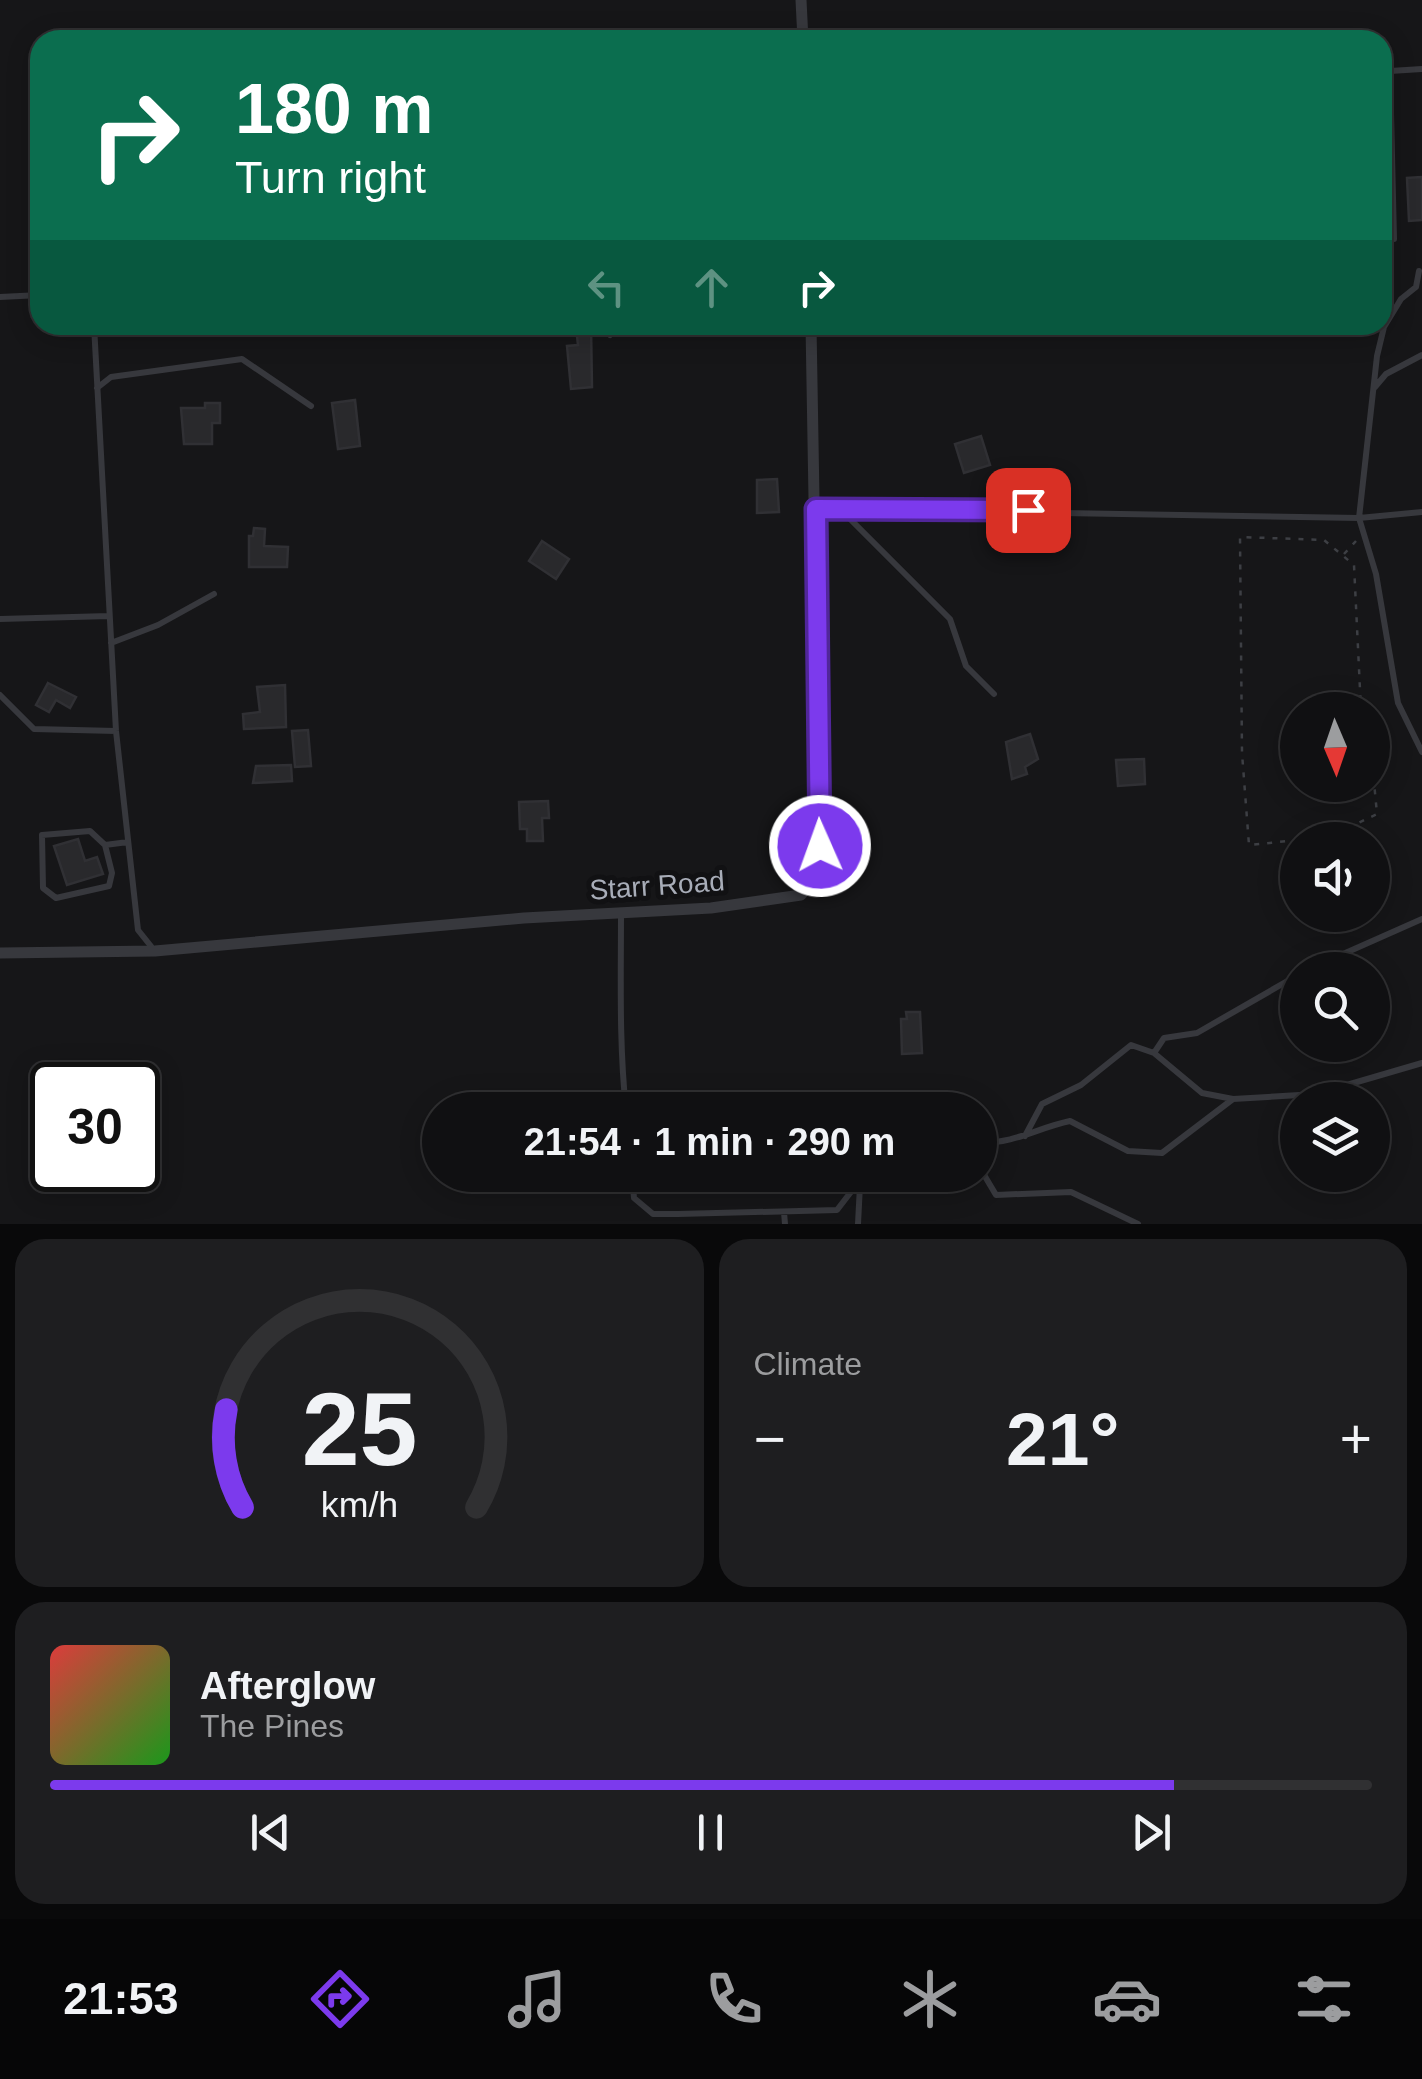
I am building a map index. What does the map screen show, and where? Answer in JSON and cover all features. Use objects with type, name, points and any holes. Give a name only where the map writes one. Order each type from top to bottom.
[{"type":"street","points":[[802,0],[803,30]]},
{"type":"street","name":"Starr Road","points":[[0,953],[155,951],[787,900],[801,895],[817,876],[811,335]]},
{"type":"lane","points":[[1392,71],[1422,70]]},
{"type":"lane","points":[[1392,197],[1394,239]]},
{"type":"lane","points":[[1392,314],[1401,299],[1420,288],[1419,271]]},
{"type":"lane","points":[[0,296],[30,295]]},
{"type":"lane","points":[[94,335],[116,731],[138,930],[155,951]]},
{"type":"lane","points":[[1383,335],[1360,486],[1359,518],[1376,574],[1398,703],[1422,752]]},
{"type":"lane","points":[[1374,388],[1386,374],[1422,355]]},
{"type":"lane","points":[[96,388],[111,378],[242,359],[311,406]]},
{"type":"lane","points":[[816,509],[1359,518],[1422,512]]},
{"type":"lane","points":[[840,509],[950,619],[966,666],[994,694]]},
{"type":"lane","points":[[110,643],[158,625],[214,594]]},
{"type":"lane","points":[[0,619],[109,616]]},
{"type":"lane","points":[[0,694],[34,730],[116,731]]},
{"type":"lane","points":[[105,844],[112,873],[109,886],[56,898],[47,894],[43,888],[42,835],[90,831],[105,844],[128,842]]},
{"type":"lane","points":[[621,913],[624,992],[619,1038],[624,1092]]},
{"type":"lane","points":[[1348,952],[1422,920]]},
{"type":"lane","points":[[1154,1053],[1164,1038],[1197,1033],[1280,985]]},
{"type":"lane","points":[[1024,1139],[1031,1118],[1042,1104],[1081,1085],[1131,1046],[1154,1053],[1202,1093],[1233,1099],[1316,1094],[1422,1063]]},
{"type":"lane","points":[[997,1141],[1024,1139],[1043,1126],[1070,1120],[1128,1151],[1162,1154],[1233,1099]]},
{"type":"lane","points":[[633,1192],[634,1198],[653,1214],[837,1210],[853,1192]]},
{"type":"lane","points":[[858,1224],[860,1192]]},
{"type":"lane","points":[[994,1192],[1071,1192],[1138,1224]]},
{"type":"lane","points":[[784,1212],[785,1224]]},
{"type":"lane","points":[[653,1214],[653,1224]]},
{"type":"path","points":[[1343,556],[1364,533]]},
{"type":"path","points":[[1280,842],[1249,845],[1242,752],[1240,537],[1324,540],[1354,564],[1360,692]]},
{"type":"path","points":[[1360,822],[1377,814],[1376,802]]},
{"type":"building","points":[[1422,177],[1422,220],[1409,221],[1407,178]]},
{"type":"building","points":[[577,335],[591,335],[592,387],[571,389],[567,346],[578,345]]},
{"type":"building","points":[[355,400],[360,446],[338,449],[332,403]]},
{"type":"building","points":[[205,403],[220,403],[220,423],[212,423],[212,444],[184,444],[181,408],[205,408]]},
{"type":"building","points":[[981,436],[990,465],[964,473],[955,444]]},
{"type":"building","points":[[777,479],[779,512],[757,513],[757,480]]},
{"type":"building","points":[[254,528],[265,529],[264,546],[288,547],[287,567],[249,567],[249,536],[253,536]]},
{"type":"building","points":[[542,541],[569,559],[556,579],[529,561]]},
{"type":"building","points":[[48,683],[76,697],[70,708],[56,700],[49,712],[36,705]]},
{"type":"building","points":[[285,685],[286,727],[244,729],[243,714],[260,712],[257,687]]},
{"type":"building","points":[[308,730],[311,766],[295,767],[292,731]]},
{"type":"building","points":[[1030,734],[1038,759],[1025,767],[1027,774],[1012,779],[1006,742]]},
{"type":"building","points":[[1144,759],[1145,784],[1118,786],[1116,760]]},
{"type":"building","points":[[291,765],[292,781],[253,783],[256,766]]},
{"type":"building","points":[[548,801],[549,818],[542,818],[543,841],[527,841],[527,829],[520,829],[519,802]]},
{"type":"building","points":[[78,839],[85,861],[97,857],[103,874],[67,885],[54,846]]},
{"type":"building","points":[[906,1012],[920,1012],[922,1053],[902,1054],[901,1019],[907,1019]]},
{"type":"route","points":[[820,846],[816,509],[1028,510]]}]
